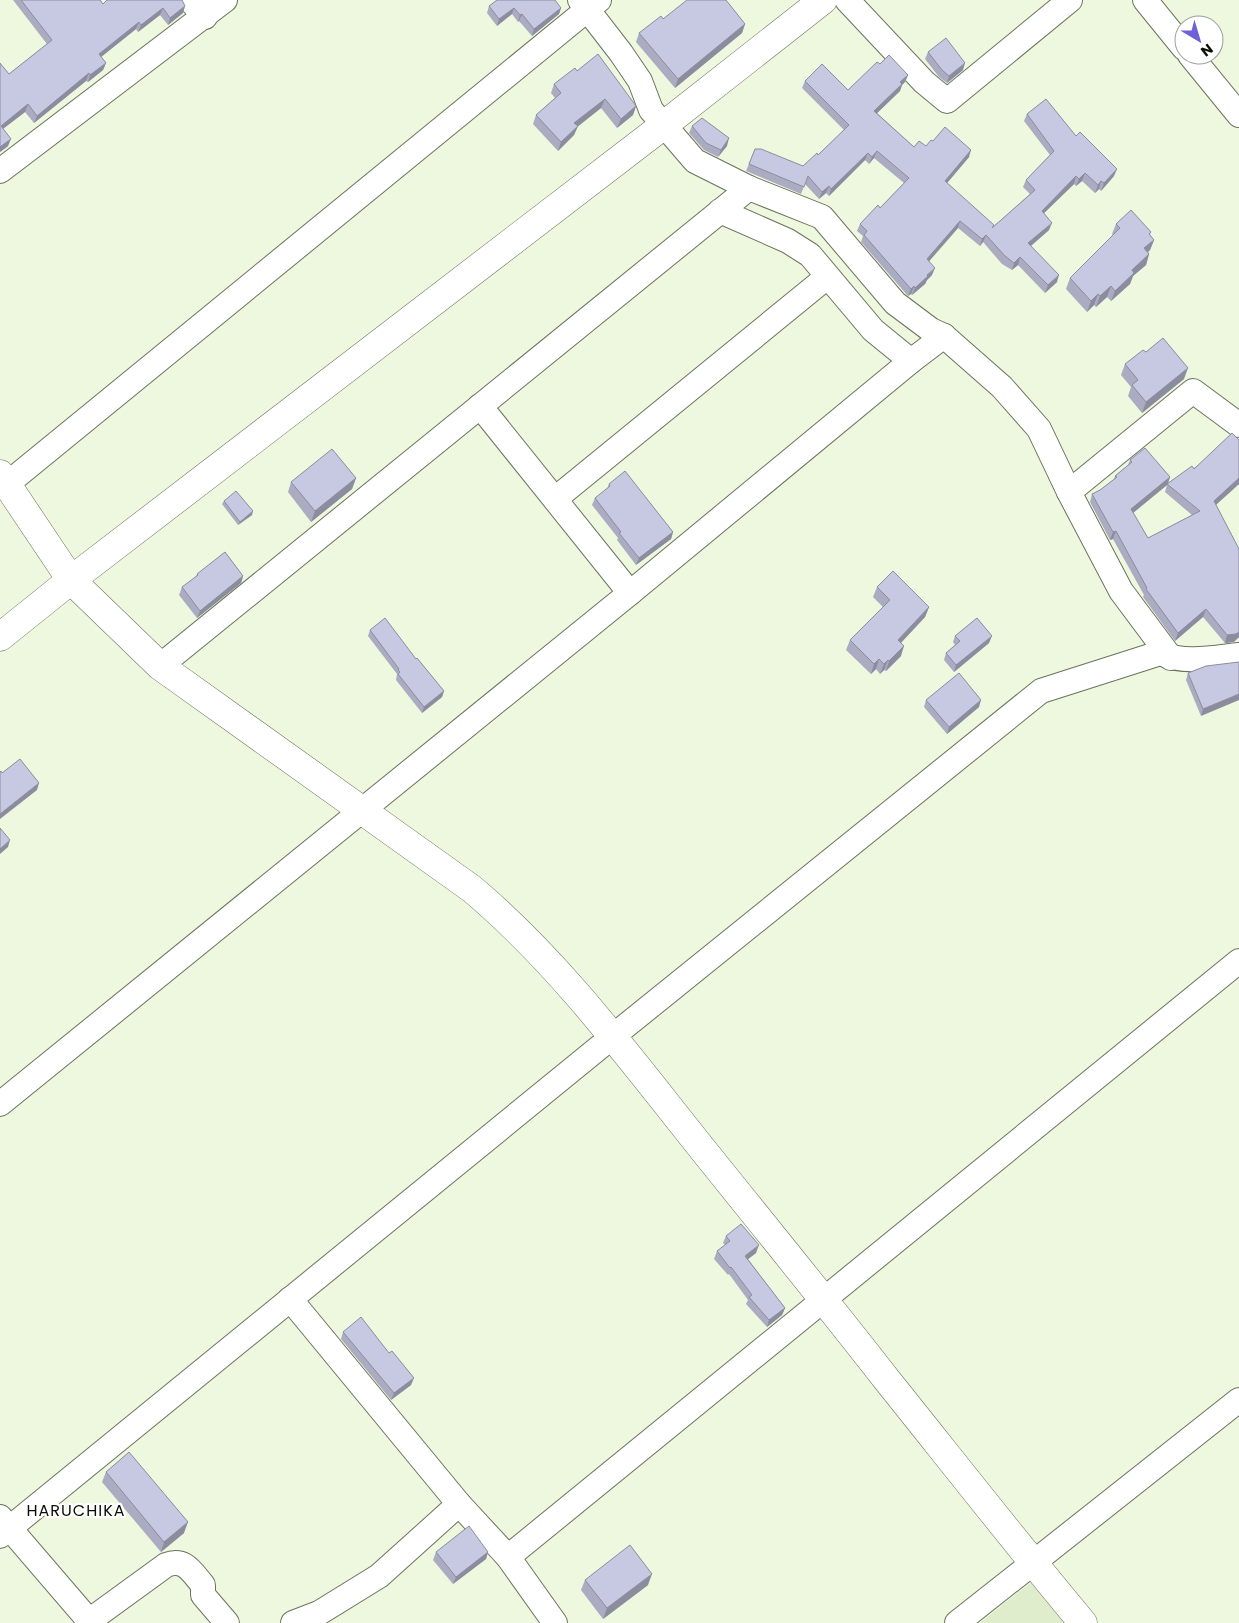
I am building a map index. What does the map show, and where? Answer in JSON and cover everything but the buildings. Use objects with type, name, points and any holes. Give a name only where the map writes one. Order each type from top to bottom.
[{"type":"street","points":[[0,171],[198,8],[225,0]]},
{"type":"street","points":[[0,637],[71,580],[664,125],[823,0]]},
{"type":"street","points":[[846,0],[924,82],[946,101],[1070,0]]},
{"type":"street","points":[[1145,0],[1174,36]]},
{"type":"street","points":[[1083,1623],[1033,1564],[612,1037],[545,957],[503,915],[442,866],[160,666],[71,580],[4,479],[589,3],[640,81],[651,110],[695,161],[749,188],[822,217],[895,303],[931,330],[944,336],[1002,387],[1039,429],[1069,492],[1121,591],[1171,658]]},
{"type":"street","points":[[1199,65],[1235,104]]},
{"type":"street","points":[[160,666],[749,188]]},
{"type":"street","points":[[720,211],[788,241],[810,255],[873,330],[911,361]]},
{"type":"street","points":[[555,499],[827,277]]},
{"type":"street","points":[[0,1104],[944,336]]},
{"type":"street","points":[[1069,492],[1193,391],[1239,425]]},
{"type":"street","points":[[480,406],[630,592]]},
{"type":"street","points":[[227,1623],[203,1595],[203,1585],[185,1565],[176,1562],[166,1565],[90,1622],[3,1528],[290,1299],[1041,691],[1160,653],[1171,658],[1184,660],[1239,655]]},
{"type":"street","points":[[508,1557],[1239,961]]},
{"type":"street","points":[[290,1299],[459,1504],[508,1557],[555,1623]]},
{"type":"street","points":[[958,1623],[1239,1400]]},
{"type":"street","points":[[293,1623],[319,1613],[379,1576],[459,1504]]},
{"type":"shaded area","points":[[1035,1579],[1068,1623],[980,1623]]},
{"type":"district","name":"HARUCHIKA","points":[[76,1510]]}]
